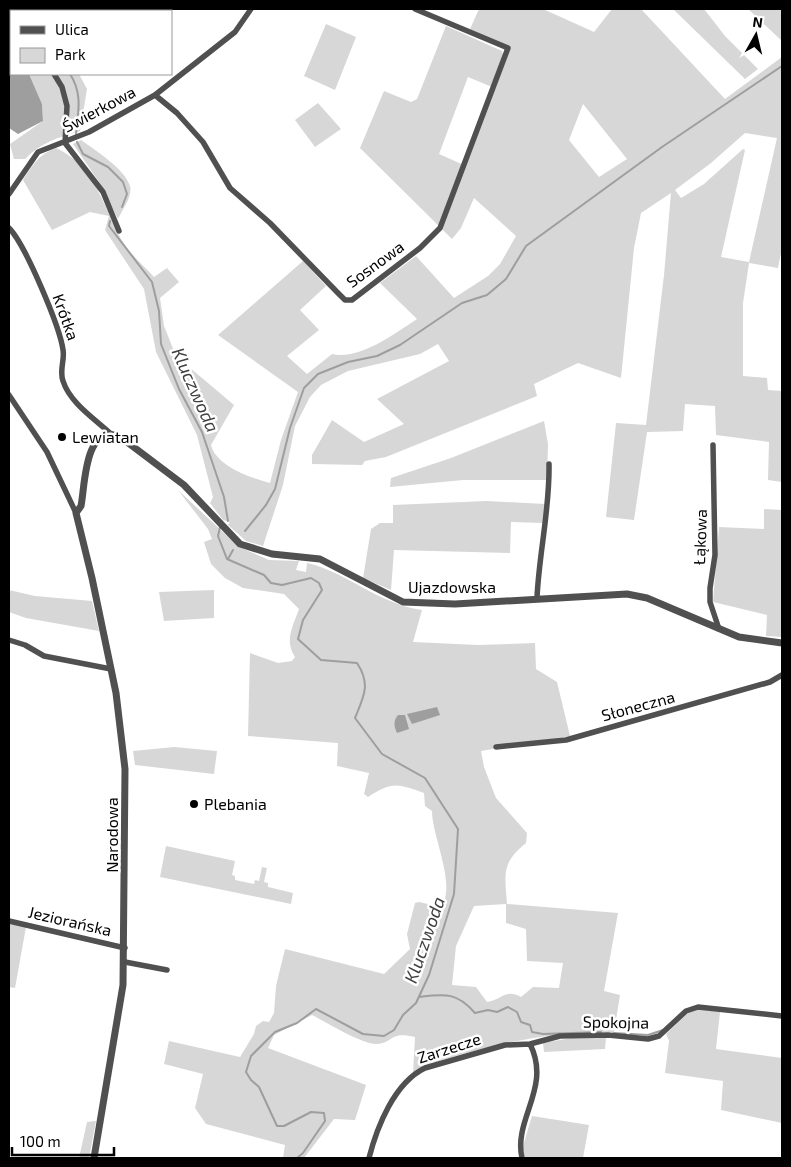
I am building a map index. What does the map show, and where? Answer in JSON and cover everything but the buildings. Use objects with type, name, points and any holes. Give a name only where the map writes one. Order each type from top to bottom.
[{"type":"street","name":"Świerkowa","points":[[9,194],[38,152],[51,145],[65,143],[155,95],[235,32],[251,9]]},
{"type":"street","name":"Sosnowa","points":[[155,95],[177,113],[203,142],[230,188],[270,223],[345,300],[352,300],[407,258],[440,228],[508,48],[415,9]]},
{"type":"street","points":[[55,75],[62,88],[67,106],[65,143],[103,192],[119,231]]},
{"type":"street","name":"Krótka","points":[[9,228],[17,236],[32,268],[64,351],[61,369],[63,381],[71,395],[111,434]]},
{"type":"street","points":[[9,395],[43,446],[76,514]]},
{"type":"street","points":[[76,514],[81,506],[89,453],[100,439],[111,434]]},
{"type":"street","name":"Ujazdowska","points":[[111,434],[119,436],[184,485],[236,541],[252,549],[272,554],[320,559],[403,602],[455,604],[537,598],[634,595],[647,598],[739,637],[782,643]]},
{"type":"street","name":"Łąkowa","points":[[713,444],[715,555],[710,602],[719,629]]},
{"type":"street","points":[[537,598],[541,552],[549,500],[550,464]]},
{"type":"street","name":"Narodowa","points":[[76,514],[95,592],[117,699],[125,760],[124,962],[115,1040],[94,1158]]},
{"type":"street","points":[[9,640],[25,645],[44,656],[111,669]]},
{"type":"street","name":"Słoneczna","points":[[496,747],[566,740],[770,682],[782,675]]},
{"type":"street","name":"Jeziorańska","points":[[9,921],[125,948]]},
{"type":"street","points":[[124,962],[167,970]]},
{"type":"street","name":"Spokojna","points":[[530,1044],[580,1035],[608,1034],[648,1039],[659,1036],[686,1011],[698,1007],[782,1016]]},
{"type":"street","points":[[522,1158],[522,1144],[536,1085],[538,1067],[536,1056],[530,1044]]},
{"type":"street","name":"Zarzecze","points":[[370,1158],[375,1136],[383,1120],[398,1092],[415,1073],[505,1045],[530,1044]]},
{"type":"green space","points":[[9,9],[53,9],[10,10],[9,57]]},
{"type":"green space","points":[[479,9],[543,9],[594,32],[612,9],[641,9],[725,99],[782,57],[782,248],[778,268],[749,263],[743,303],[743,376],[767,378],[768,390],[782,391],[782,482],[768,480],[769,442],[716,435],[715,406],[685,404],[683,431],[647,432],[634,520],[606,517],[616,423],[646,425],[664,275],[671,193],[641,213],[634,248],[621,378],[578,363],[534,384],[537,396],[386,457],[365,461],[362,465],[312,464],[312,455],[332,420],[364,442],[404,424],[377,399],[449,361],[438,344],[420,354],[348,371],[321,385],[310,397],[295,426],[283,485],[263,546],[246,541],[228,525],[230,522],[223,520],[210,503],[213,497],[197,435],[156,352],[144,289],[105,230],[109,216],[90,212],[52,230],[23,180],[36,161],[50,151],[56,148],[69,156],[89,175],[121,239],[132,254],[154,277],[167,268],[179,282],[160,298],[164,326],[176,356],[234,405],[211,445],[214,452],[235,470],[270,483],[281,440],[298,392],[218,335],[303,261],[326,286],[300,310],[319,330],[287,356],[307,374],[332,354],[343,355],[365,350],[417,319],[380,283],[416,256],[454,298],[488,276],[500,264],[516,236],[474,198],[461,228],[452,239],[360,148],[384,91],[411,102],[417,99],[446,26],[502,51],[503,55],[492,87],[468,77],[439,154],[466,166],[510,49],[470,29]],"holes":[[[583,104],[627,159],[599,177],[569,140]],[[745,133],[777,138],[749,262],[721,257],[745,150],[743,149],[704,184],[681,198],[675,190],[711,163]]]},
{"type":"green space","points":[[673,9],[704,9],[725,36],[758,69],[745,79]]},
{"type":"green space","points":[[748,9],[782,9],[782,41]]},
{"type":"green space","points":[[326,24],[356,37],[335,90],[304,76]]},
{"type":"green space","points":[[29,75],[80,75],[87,89],[80,131],[57,138],[43,145],[25,159],[14,159],[10,144],[43,121],[42,104]]},
{"type":"green space","points":[[318,103],[341,129],[315,147],[295,120]]},
{"type":"green space","points":[[81,140],[109,160],[122,173],[130,186],[131,190],[127,203],[118,219],[101,185],[73,144]]},
{"type":"green space","points":[[544,421],[548,444],[547,480],[463,480],[390,487],[391,478],[451,458]]},
{"type":"green space","points":[[178,490],[239,547],[269,560],[299,561],[296,570],[306,572],[307,563],[322,568],[376,595],[422,610],[413,642],[478,645],[535,643],[536,669],[557,682],[570,736],[481,751],[484,767],[496,798],[527,833],[526,843],[512,857],[506,870],[507,904],[618,913],[604,991],[620,995],[614,1032],[575,1033],[519,1041],[443,1060],[413,1073],[415,1037],[400,1035],[386,1042],[371,1043],[354,1037],[312,1015],[274,1035],[268,1048],[366,1085],[355,1120],[334,1119],[304,1158],[283,1158],[285,1145],[206,1124],[195,1108],[203,1074],[164,1064],[169,1041],[240,1057],[254,1034],[256,1026],[263,1021],[269,1022],[274,1013],[276,986],[285,949],[384,974],[410,949],[407,934],[415,903],[419,902],[441,907],[445,898],[446,886],[443,860],[432,811],[425,806],[424,793],[401,786],[390,786],[368,797],[364,794],[369,773],[337,766],[338,743],[248,736],[250,653],[278,663],[292,661],[295,657],[290,645],[290,639],[292,627],[299,609],[284,594],[243,588],[225,578],[211,564],[204,542],[212,539],[208,529]],"holes":[[[506,904],[506,923],[526,929],[527,961],[563,963],[559,988],[533,987],[521,997],[507,994],[487,1002],[476,987],[452,985],[456,946],[474,906]]]},
{"type":"green space","points":[[486,501],[545,504],[544,523],[511,522],[510,553],[394,550],[391,590],[363,578],[371,529],[380,523],[393,523],[393,505]]},
{"type":"green space","points":[[764,509],[782,510],[782,637],[766,636],[767,615],[713,602],[719,527],[764,529]]},
{"type":"green space","points":[[9,590],[35,596],[92,601],[99,631],[26,618],[9,612]]},
{"type":"green space","points":[[214,590],[214,618],[164,621],[159,592]]},
{"type":"green space","points":[[174,747],[217,751],[214,774],[135,765],[133,751]]},
{"type":"green space","points":[[166,846],[235,861],[232,875],[235,876],[235,880],[254,884],[255,880],[259,881],[262,867],[267,868],[264,882],[268,883],[268,887],[293,893],[291,904],[160,877]]},
{"type":"green space","points":[[9,924],[26,927],[15,988],[9,987]]},
{"type":"green space","points":[[699,1009],[720,1012],[716,1049],[782,1058],[782,1123],[721,1110],[723,1081],[665,1073],[669,1041],[666,1034],[688,1013]]},
{"type":"green space","points":[[577,1037],[606,1037],[605,1049],[544,1052],[543,1043]]},
{"type":"green space","points":[[532,1116],[589,1125],[583,1158],[524,1158],[523,1146]]},
{"type":"green space","points":[[96,1121],[89,1158],[79,1158],[87,1122]]},
{"type":"shaded area","points":[[10,57],[10,75],[29,75],[42,104],[43,121],[18,134],[9,128]]},
{"type":"shaded area","points":[[437,707],[440,715],[412,724],[407,714]]},
{"type":"shaded area","points":[[398,715],[405,715],[409,729],[397,733],[394,724]]},
{"type":"waterway","points":[[245,531],[266,505],[275,489],[290,428],[304,388],[318,374],[348,362],[377,356],[400,345],[462,303],[487,295],[506,279],[526,246],[662,147],[782,66]]},
{"type":"waterway","name":"Kluczwoda","points":[[71,75],[78,96],[76,135]]},
{"type":"waterway","name":"Kluczwoda","points":[[77,142],[83,154],[108,167],[123,182],[127,194],[122,207]]},
{"type":"waterway","name":"Kluczwoda","points":[[110,221],[109,226],[152,282],[159,311],[161,344],[179,389],[202,432],[224,497],[228,521]]},
{"type":"waterway","name":"Kluczwoda","points":[[220,527],[218,536],[227,559],[264,575],[271,583],[282,585],[311,578],[319,583],[322,590],[303,620],[298,639],[321,660],[357,663],[364,677],[365,690],[355,718],[382,754],[425,778],[458,829],[454,894],[429,975],[416,1003],[403,1015],[394,1030],[384,1036],[363,1034],[316,1009],[297,1023],[275,1032],[251,1056],[246,1072],[259,1087],[277,1126],[284,1126],[311,1112],[324,1113],[325,1121],[303,1153],[297,1158]]},
{"type":"waterway","points":[[228,559],[233,550]]},
{"type":"waterway","points":[[419,997],[450,996],[462,1001],[475,1013],[488,1010],[497,1012],[508,1007],[517,1012],[521,1022],[530,1025],[532,1032],[543,1034],[601,1032]]},
{"type":"waterway","points":[[614,1033],[648,1035],[663,1030]]},
{"type":"place","name":"Lewiatan","points":[[62,437]]},
{"type":"place","name":"Plebania","points":[[194,804]]}]
